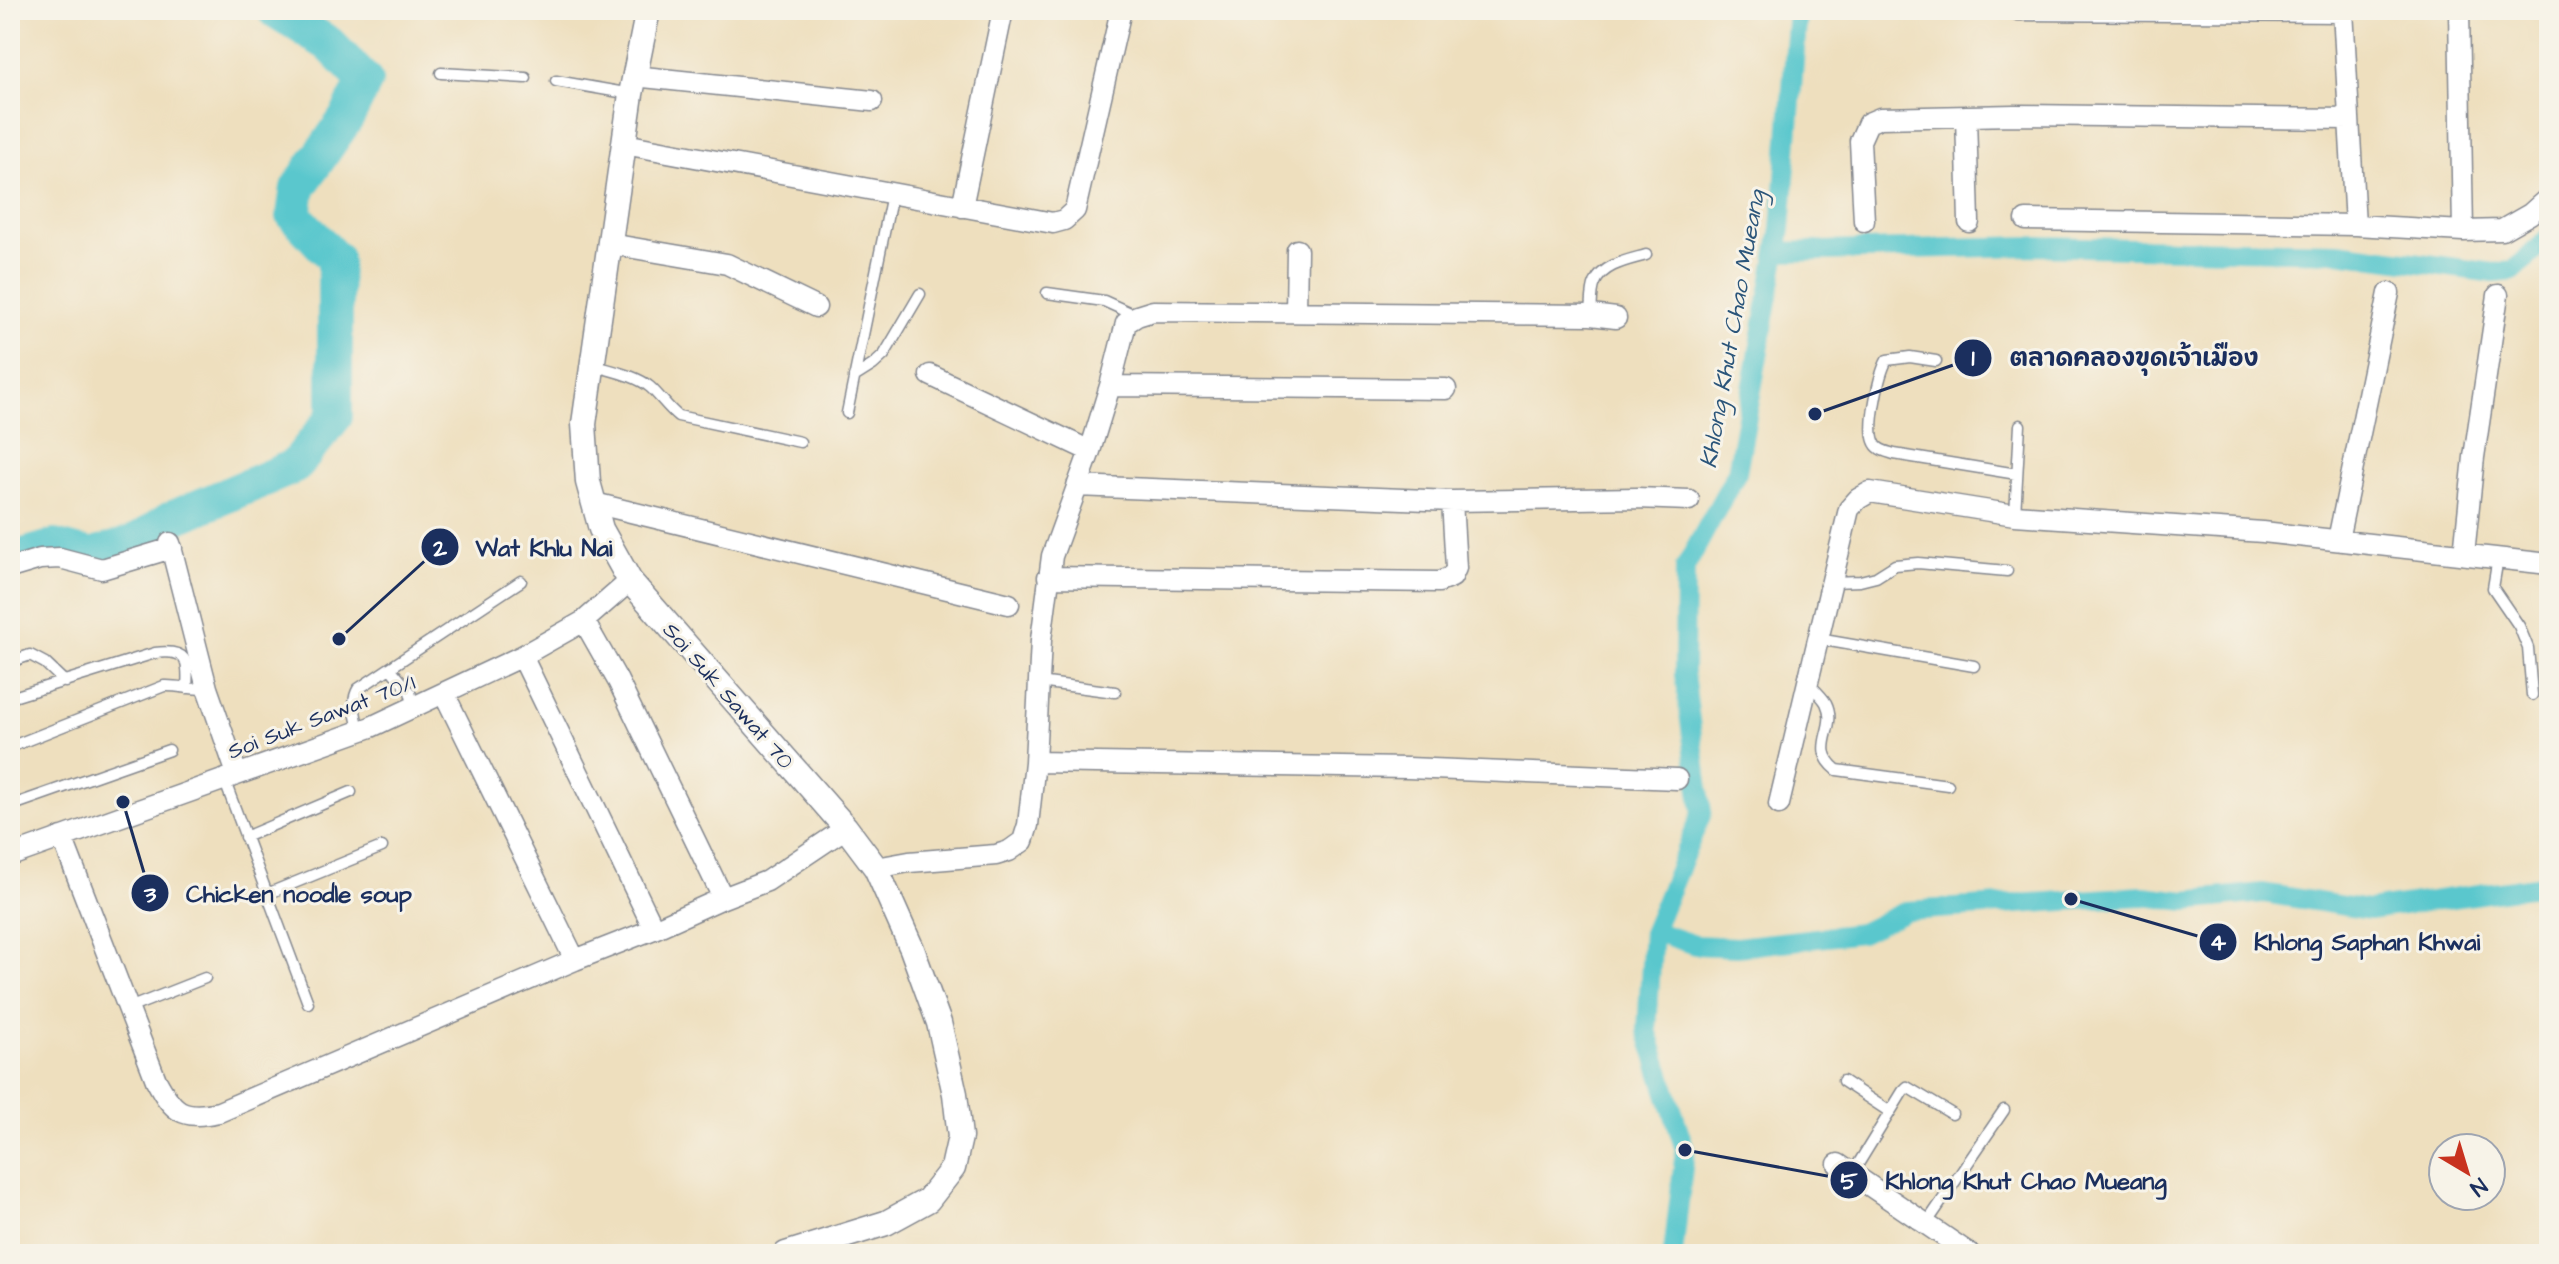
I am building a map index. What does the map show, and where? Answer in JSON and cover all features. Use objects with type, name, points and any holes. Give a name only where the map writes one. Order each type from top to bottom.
[{"type":"street","name":"Soi Suk Sawat 70","points":[[648,10],[632,85],[584,424],[588,482],[601,529],[630,581],[846,828],[876,868],[912,949],[939,1023],[955,1094],[960,1137],[953,1168],[928,1200],[886,1223],[786,1254]]},
{"type":"street","points":[[962,207],[1003,10]]},
{"type":"street","points":[[624,144],[1053,223],[1064,220],[1075,210],[1121,10]]},
{"type":"street","points":[[2018,10],[2343,11],[2355,225]]},
{"type":"street","points":[[2459,10],[2463,231]]},
{"type":"street","points":[[632,85],[872,101]]},
{"type":"street","points":[[1966,116],[1969,222]]},
{"type":"street","points":[[1864,221],[1860,141],[1868,123],[1880,118],[2349,119]]},
{"type":"street","points":[[2026,220],[2502,230],[2530,214],[2549,197]]},
{"type":"street","points":[[610,244],[727,264],[816,307]]},
{"type":"street","points":[[1296,312],[1297,250]]},
{"type":"street","points":[[2338,540],[2389,293]]},
{"type":"street","points":[[2464,554],[2474,457],[2498,295]]},
{"type":"street","points":[[876,868],[909,862],[996,855],[1009,851],[1023,841],[1028,825],[1035,762],[1039,682],[1052,556],[1090,451],[1126,323],[1153,311],[1591,315],[1616,318]]},
{"type":"street","points":[[930,375],[1090,451]]},
{"type":"street","points":[[1110,386],[1446,389]]},
{"type":"street","points":[[1077,486],[1452,501],[1689,500]]},
{"type":"street","points":[[1779,804],[1849,509],[1870,492],[2015,515],[2263,532],[2549,564]]},
{"type":"street","points":[[1048,577],[1439,582],[1452,577],[1456,568],[1452,501]]},
{"type":"street","points":[[594,503],[1009,604]]},
{"type":"street","points":[[10,568],[40,559],[60,558],[102,569],[171,546],[197,688],[231,777]]},
{"type":"street","name":"Soi Suk Sawat 70/1","points":[[10,856],[359,731],[414,707],[522,656],[584,621],[630,581]]},
{"type":"street","points":[[584,621],[618,681],[723,898]]},
{"type":"street","points":[[522,656],[654,929]]},
{"type":"street","points":[[444,693],[575,960]]},
{"type":"street","points":[[1035,762],[1408,768],[1677,779]]},
{"type":"street","points":[[62,837],[156,1080],[168,1101],[179,1112],[196,1117],[219,1112],[767,881],[846,828]]},
{"type":"street","points":[[1845,1169],[1970,1254]]},
{"type":"lane","points":[[441,73],[526,78]]},
{"type":"lane","points":[[556,81],[632,85]]},
{"type":"lane","points":[[847,413],[892,194]]},
{"type":"lane","points":[[1591,315],[1595,282],[1615,264],[1646,255]]},
{"type":"lane","points":[[1047,293],[1104,301],[1137,316]]},
{"type":"lane","points":[[854,377],[884,355],[920,294]]},
{"type":"lane","points":[[1936,361],[1910,357],[1887,360],[1882,368],[1874,410],[1874,443],[1880,450],[1894,454],[2017,474]]},
{"type":"lane","points":[[593,365],[650,387],[678,416],[800,442]]},
{"type":"lane","points":[[2015,515],[2020,425]]},
{"type":"lane","points":[[2498,558],[2493,588],[2519,626],[2528,648],[2532,695]]},
{"type":"lane","points":[[1832,582],[1860,581],[1876,577],[1895,565],[1918,563],[2007,571]]},
{"type":"lane","points":[[359,731],[354,696],[358,689],[521,581]]},
{"type":"lane","points":[[1818,639],[1974,666]]},
{"type":"lane","points":[[10,698],[155,653],[173,651],[182,655],[197,688]]},
{"type":"lane","points":[[10,662],[30,655],[45,663],[65,682]]},
{"type":"lane","points":[[390,668],[410,692],[414,707]]},
{"type":"lane","points":[[1039,682],[1115,692]]},
{"type":"lane","points":[[1808,683],[1827,704],[1822,752],[1827,763],[1837,770],[1948,785]]},
{"type":"lane","points":[[10,747],[164,686],[197,688]]},
{"type":"lane","points":[[10,806],[169,750]]},
{"type":"lane","points":[[231,777],[245,837],[308,1003]]},
{"type":"lane","points":[[245,837],[351,792]]},
{"type":"lane","points":[[267,894],[382,847]]},
{"type":"lane","points":[[129,1008],[205,978]]},
{"type":"lane","points":[[1843,1081],[1890,1112]]},
{"type":"lane","points":[[1845,1169],[1907,1087],[1952,1114]]},
{"type":"lane","points":[[1926,1224],[2004,1110]]},
{"type":"waterway","points":[[10,560],[54,547],[91,557],[135,543],[171,519],[295,466],[335,416],[335,259],[294,215],[298,188],[347,117],[365,81],[329,44],[275,10]]},
{"type":"waterway","name":"Khlong Khut Chao Mueang","points":[[1673,1254],[1685,1150],[1647,1030],[1653,931],[1702,813],[1684,674],[1685,568],[1737,472],[1781,229],[1798,10]]},
{"type":"waterway","points":[[1777,252],[2033,246],[2338,252],[2494,273],[2513,271],[2549,238]]},
{"type":"waterway","points":[[1653,931],[1695,945],[1737,947],[1861,933],[1906,911],[2143,896],[2186,901],[2263,893],[2369,910],[2549,884]]},
{"type":"place","name":"ตลาดคลองขุดเจ้าเมือง","points":[[1815,414]]},
{"type":"place","name":"Wat Khlu Nai","points":[[339,639]]},
{"type":"place","name":"Chicken noodle soup","points":[[123,802]]},
{"type":"place","name":"Khlong Saphan Khwai","points":[[2071,899]]},
{"type":"place","name":"Khlong Khut Chao Mueang","points":[[1685,1150]]}]
